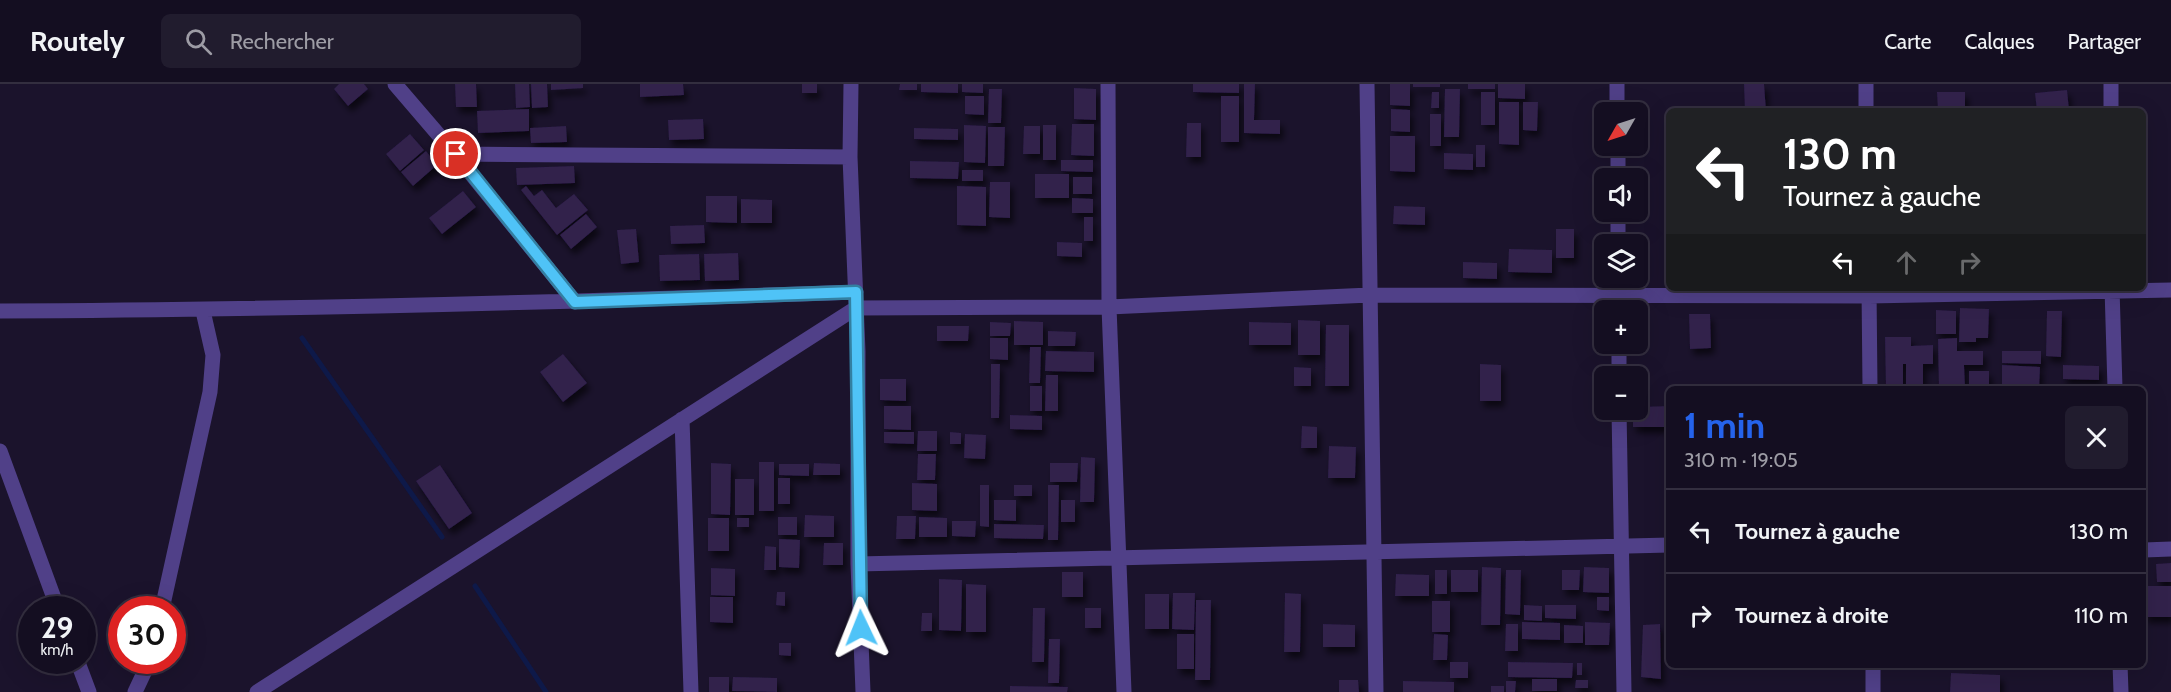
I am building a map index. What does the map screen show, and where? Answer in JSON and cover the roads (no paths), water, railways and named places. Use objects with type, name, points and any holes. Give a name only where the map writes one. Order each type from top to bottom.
[{"type":"street","points":[[395,84],[456,154],[575,302]]},
{"type":"street","points":[[851,84],[850,158],[858,351],[858,564],[863,692]]},
{"type":"street","points":[[1108,84],[1109,307],[1124,692]]},
{"type":"street","points":[[1367,84],[1376,692]]},
{"type":"street","points":[[1617,84],[1617,102]]},
{"type":"street","points":[[1866,84],[1866,108]]},
{"type":"street","points":[[2111,84],[2111,108]]},
{"type":"street","points":[[456,154],[850,158]]},
{"type":"street","points":[[2146,290],[2171,290]]},
{"type":"street","points":[[1648,302],[1869,292],[1990,291]]},
{"type":"street","points":[[2112,291],[2115,386]]},
{"type":"street","points":[[1869,292],[1870,386]]},
{"type":"street","points":[[0,311],[202,311],[575,302],[856,300],[1109,307],[1370,296],[1594,302]]},
{"type":"street","points":[[261,691],[682,419],[856,300]]},
{"type":"street","points":[[165,596],[210,392],[213,355],[202,311]]},
{"type":"street","points":[[682,419],[691,692]]},
{"type":"street","points":[[1619,420],[1624,692]]},
{"type":"street","points":[[0,451],[53,596]]},
{"type":"street","points":[[858,564],[1666,545]]},
{"type":"street","points":[[2146,550],[2171,549]]},
{"type":"street","points":[[1873,668],[1873,692]]},
{"type":"street","points":[[2120,668],[2121,692]]},
{"type":"street","points":[[82,674],[89,692]]},
{"type":"street","points":[[135,692],[143,674]]},
{"type":"waterway","points":[[302,338],[442,537]]},
{"type":"waterway","points":[[475,586],[546,692]]}]
